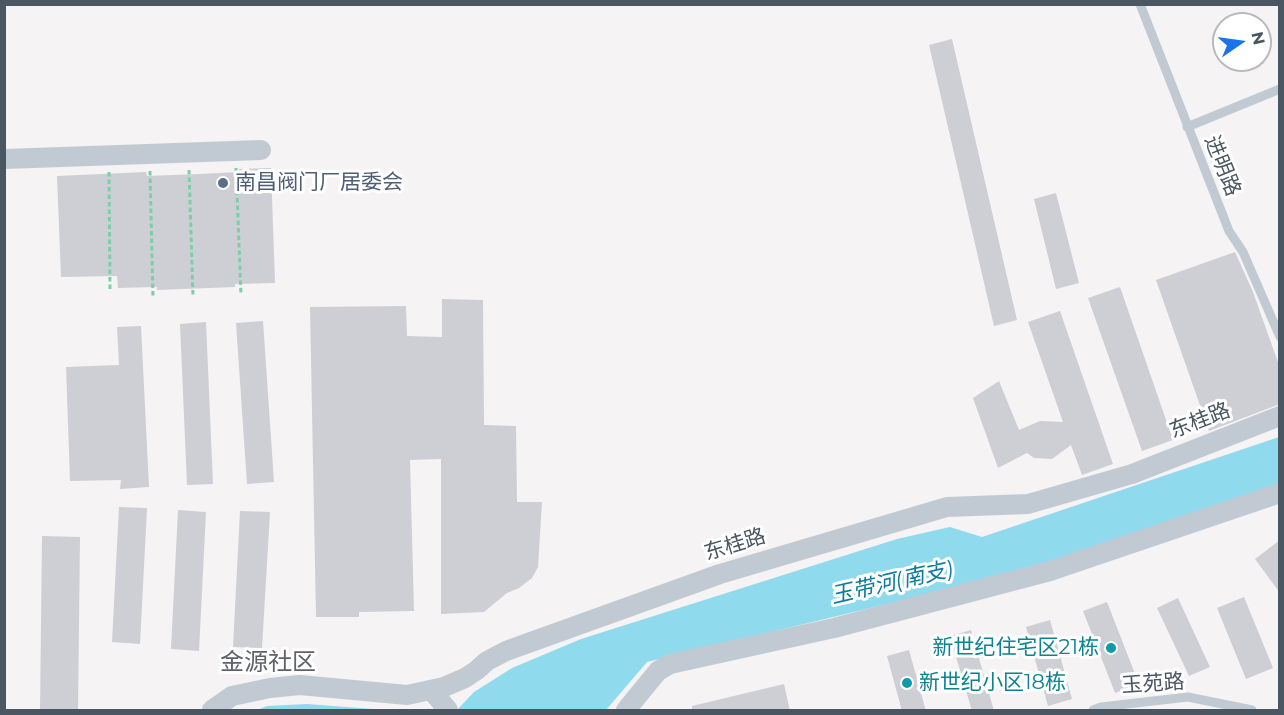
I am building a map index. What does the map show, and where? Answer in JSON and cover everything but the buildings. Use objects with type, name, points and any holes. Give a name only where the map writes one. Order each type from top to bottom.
[{"type":"street","points":[[4,159],[261,150]]},
{"type":"street","name":"东桂路","points":[[212,711],[232,696],[270,688],[300,685],[407,695],[444,687],[465,678],[487,660],[506,651],[720,574],[947,507],[1028,504],[1132,474],[1280,416]]},
{"type":"street","points":[[626,711],[658,671],[670,664],[834,628],[1050,571],[1280,493]]},
{"type":"street","points":[[431,690],[448,711]]},
{"type":"lane","name":"进明路","points":[[1140,4],[1229,231],[1243,252],[1280,337]]},
{"type":"lane","points":[[1187,127],[1280,89]]},
{"type":"lane","name":"玉苑路","points":[[1093,711],[1101,706],[1188,697],[1252,711]]},
{"type":"path","points":[[235,151],[241,295]]},
{"type":"path","points":[[189,153],[193,297]]},
{"type":"path","points":[[149,154],[153,298]]},
{"type":"path","points":[[108,156],[110,290]]},
{"type":"water","name":"玉带河(南支)","points":[[1279,437],[1279,487],[1094,554],[647,662],[606,710],[457,710],[474,692],[512,668],[581,639],[897,539],[950,527],[982,537]]},
{"type":"water","points":[[307,704],[386,710],[257,710],[267,706]]},
{"type":"place","name":"南昌阀门厂居委会","points":[[223,183]]},
{"type":"place","name":"新世纪住宅区21栋","points":[[1111,648]]},
{"type":"place","name":"新世纪小区18栋","points":[[907,683]]},
{"type":"district","name":"金源社区","points":[[268,663]]}]
